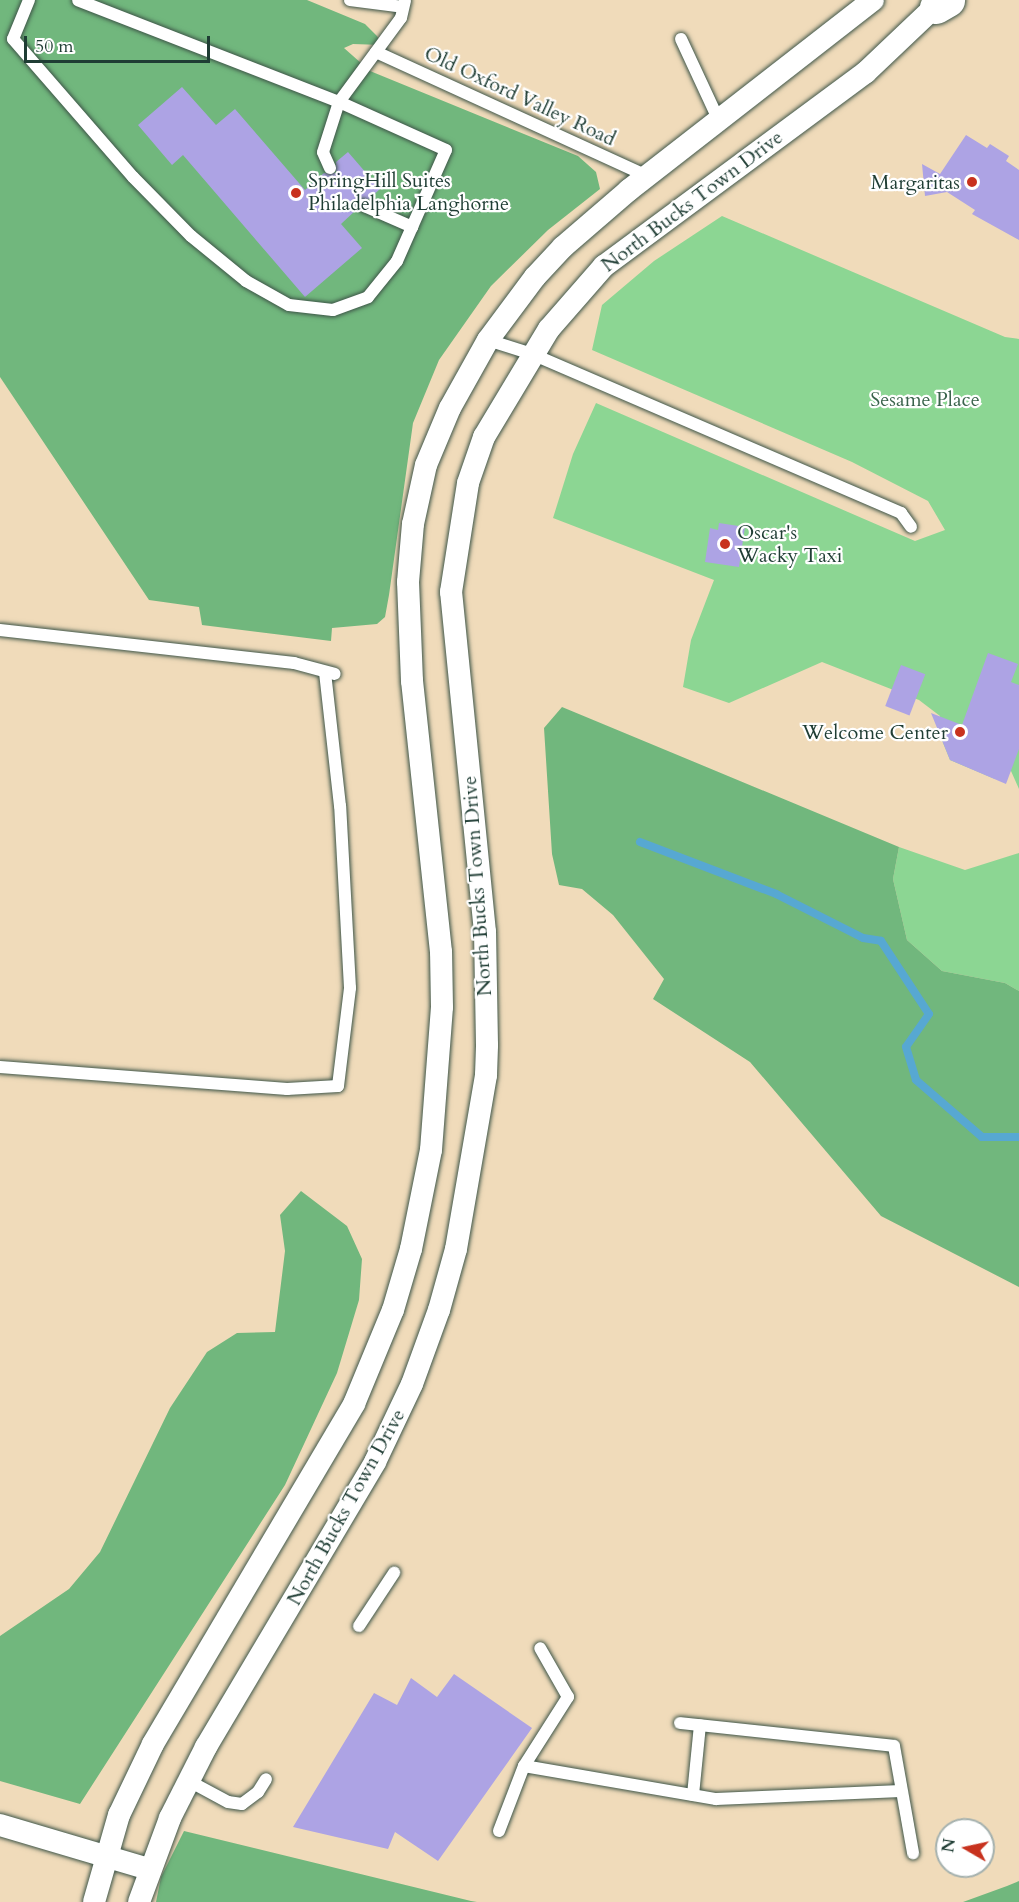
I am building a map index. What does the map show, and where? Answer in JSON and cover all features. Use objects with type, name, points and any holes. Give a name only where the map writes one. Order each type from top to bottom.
[{"type":"street","name":"North Bucks Town Drive","points":[[94,1902],[119,1815],[153,1744],[354,1404],[393,1310],[411,1249],[431,1150],[442,1007],[440,941],[412,681],[408,582],[413,524],[426,465],[450,408],[488,340],[556,255],[648,176],[873,0]]},
{"type":"street","name":"North Bucks Town Drive","points":[[139,1902],[149,1869],[189,1781],[375,1462],[412,1384],[439,1310],[456,1249],[484,1085],[487,1045],[484,933],[452,626],[453,572],[468,483],[484,437],[532,354],[575,296],[604,266],[865,73],[942,2]]},
{"type":"street","points":[[0,1825],[149,1869]]},
{"type":"lane","points":[[29,0],[13,39],[133,177],[191,236],[246,281],[289,305],[333,310],[368,297],[398,261],[446,150],[339,102],[78,0]]},
{"type":"lane","points":[[330,168],[323,152],[339,102],[401,18],[404,4],[350,0]]},
{"type":"lane","points":[[681,39],[719,121]]},
{"type":"lane","name":"Old Oxford Valley Road","points":[[376,52],[648,176]]},
{"type":"lane","points":[[362,205],[412,226]]},
{"type":"lane","points":[[488,340],[532,354],[901,513],[911,527]]},
{"type":"lane","points":[[0,630],[294,663],[330,673],[331,730],[350,988],[338,1086],[287,1089],[0,1067]]},
{"type":"lane","points":[[359,1626],[394,1573]]},
{"type":"lane","points":[[499,1831],[524,1766],[568,1697],[540,1648]]},
{"type":"lane","points":[[680,1723],[894,1746],[913,1853]]},
{"type":"lane","points":[[693,1795],[700,1725]]},
{"type":"lane","points":[[524,1766],[716,1799],[902,1791]]},
{"type":"lane","points":[[189,1781],[228,1802],[242,1804],[258,1792],[266,1779]]},
{"type":"green space","points":[[0,0],[307,0],[365,24],[377,36],[382,45],[353,44],[344,48],[370,71],[578,156],[596,172],[600,189],[548,230],[491,286],[439,360],[413,423],[389,595],[385,617],[377,624],[332,628],[331,641],[202,625],[199,607],[149,600],[0,377]]},
{"type":"green space","name":"Sesame Place","points":[[722,216],[1005,337],[1019,339],[1019,789],[1011,771],[995,779],[950,760],[937,728],[940,716],[919,700],[822,662],[729,703],[683,687],[691,640],[714,580],[553,518],[573,454],[596,403],[915,541],[945,530],[928,501],[852,462],[592,350],[602,305],[654,261]]},
{"type":"green space","points":[[562,707],[899,847],[893,879],[907,940],[942,971],[1005,983],[1019,991],[1019,1287],[881,1216],[750,1062],[653,999],[664,979],[613,915],[582,889],[559,885],[552,854],[544,728]]},
{"type":"green space","points":[[899,847],[965,870],[1019,853],[1019,991],[1005,983],[942,971],[907,940],[893,879]]},
{"type":"green space","points":[[301,1191],[347,1226],[362,1259],[359,1300],[337,1373],[285,1485],[80,1804],[0,1781],[0,1636],[69,1589],[100,1552],[170,1408],[207,1352],[237,1333],[275,1332],[285,1251],[280,1215]]},
{"type":"green space","points":[[184,1831],[477,1902],[156,1902],[161,1877]]},
{"type":"green space","points":[[1019,1881],[1019,1902],[963,1902],[1007,1886]]},
{"type":"building","name":"SpringHill Suites Philadelphia Langhorne","points":[[182,87],[216,125],[235,109],[305,190],[324,173],[336,173],[336,162],[348,152],[380,189],[369,199],[357,199],[356,210],[341,224],[362,248],[305,297],[183,155],[172,165],[138,125]]},
{"type":"building","name":"Margaritas","points":[[966,135],[987,148],[990,144],[1009,156],[1006,161],[1019,170],[1019,240],[972,214],[975,210],[947,192],[925,196],[922,164],[940,174]]},
{"type":"building","name":"Oscar's Wacky Taxi","points":[[719,523],[745,527],[739,567],[705,562],[710,528],[718,530]]},
{"type":"building","points":[[988,653],[1018,664],[1011,682],[1019,685],[1019,749],[1006,784],[950,760],[931,713],[962,725]]},
{"type":"building","points":[[901,665],[925,674],[910,715],[885,706]]},
{"type":"building","points":[[454,1674],[532,1728],[438,1861],[395,1832],[388,1849],[293,1827],[374,1693],[397,1705],[411,1678],[437,1697]]},
{"type":"waterway","points":[[640,842],[776,894],[863,938],[881,941],[929,1014],[906,1047],[916,1080],[982,1137],[1019,1137]]},
{"type":"place","name":"Margaritas","points":[[972,182]]},
{"type":"place","name":"SpringHill Suites Philadelphia Langhorne","points":[[296,193]]},
{"type":"place","name":"Oscar's Wacky Taxi","points":[[725,544]]},
{"type":"place","name":"Welcome Center","points":[[960,732]]}]
